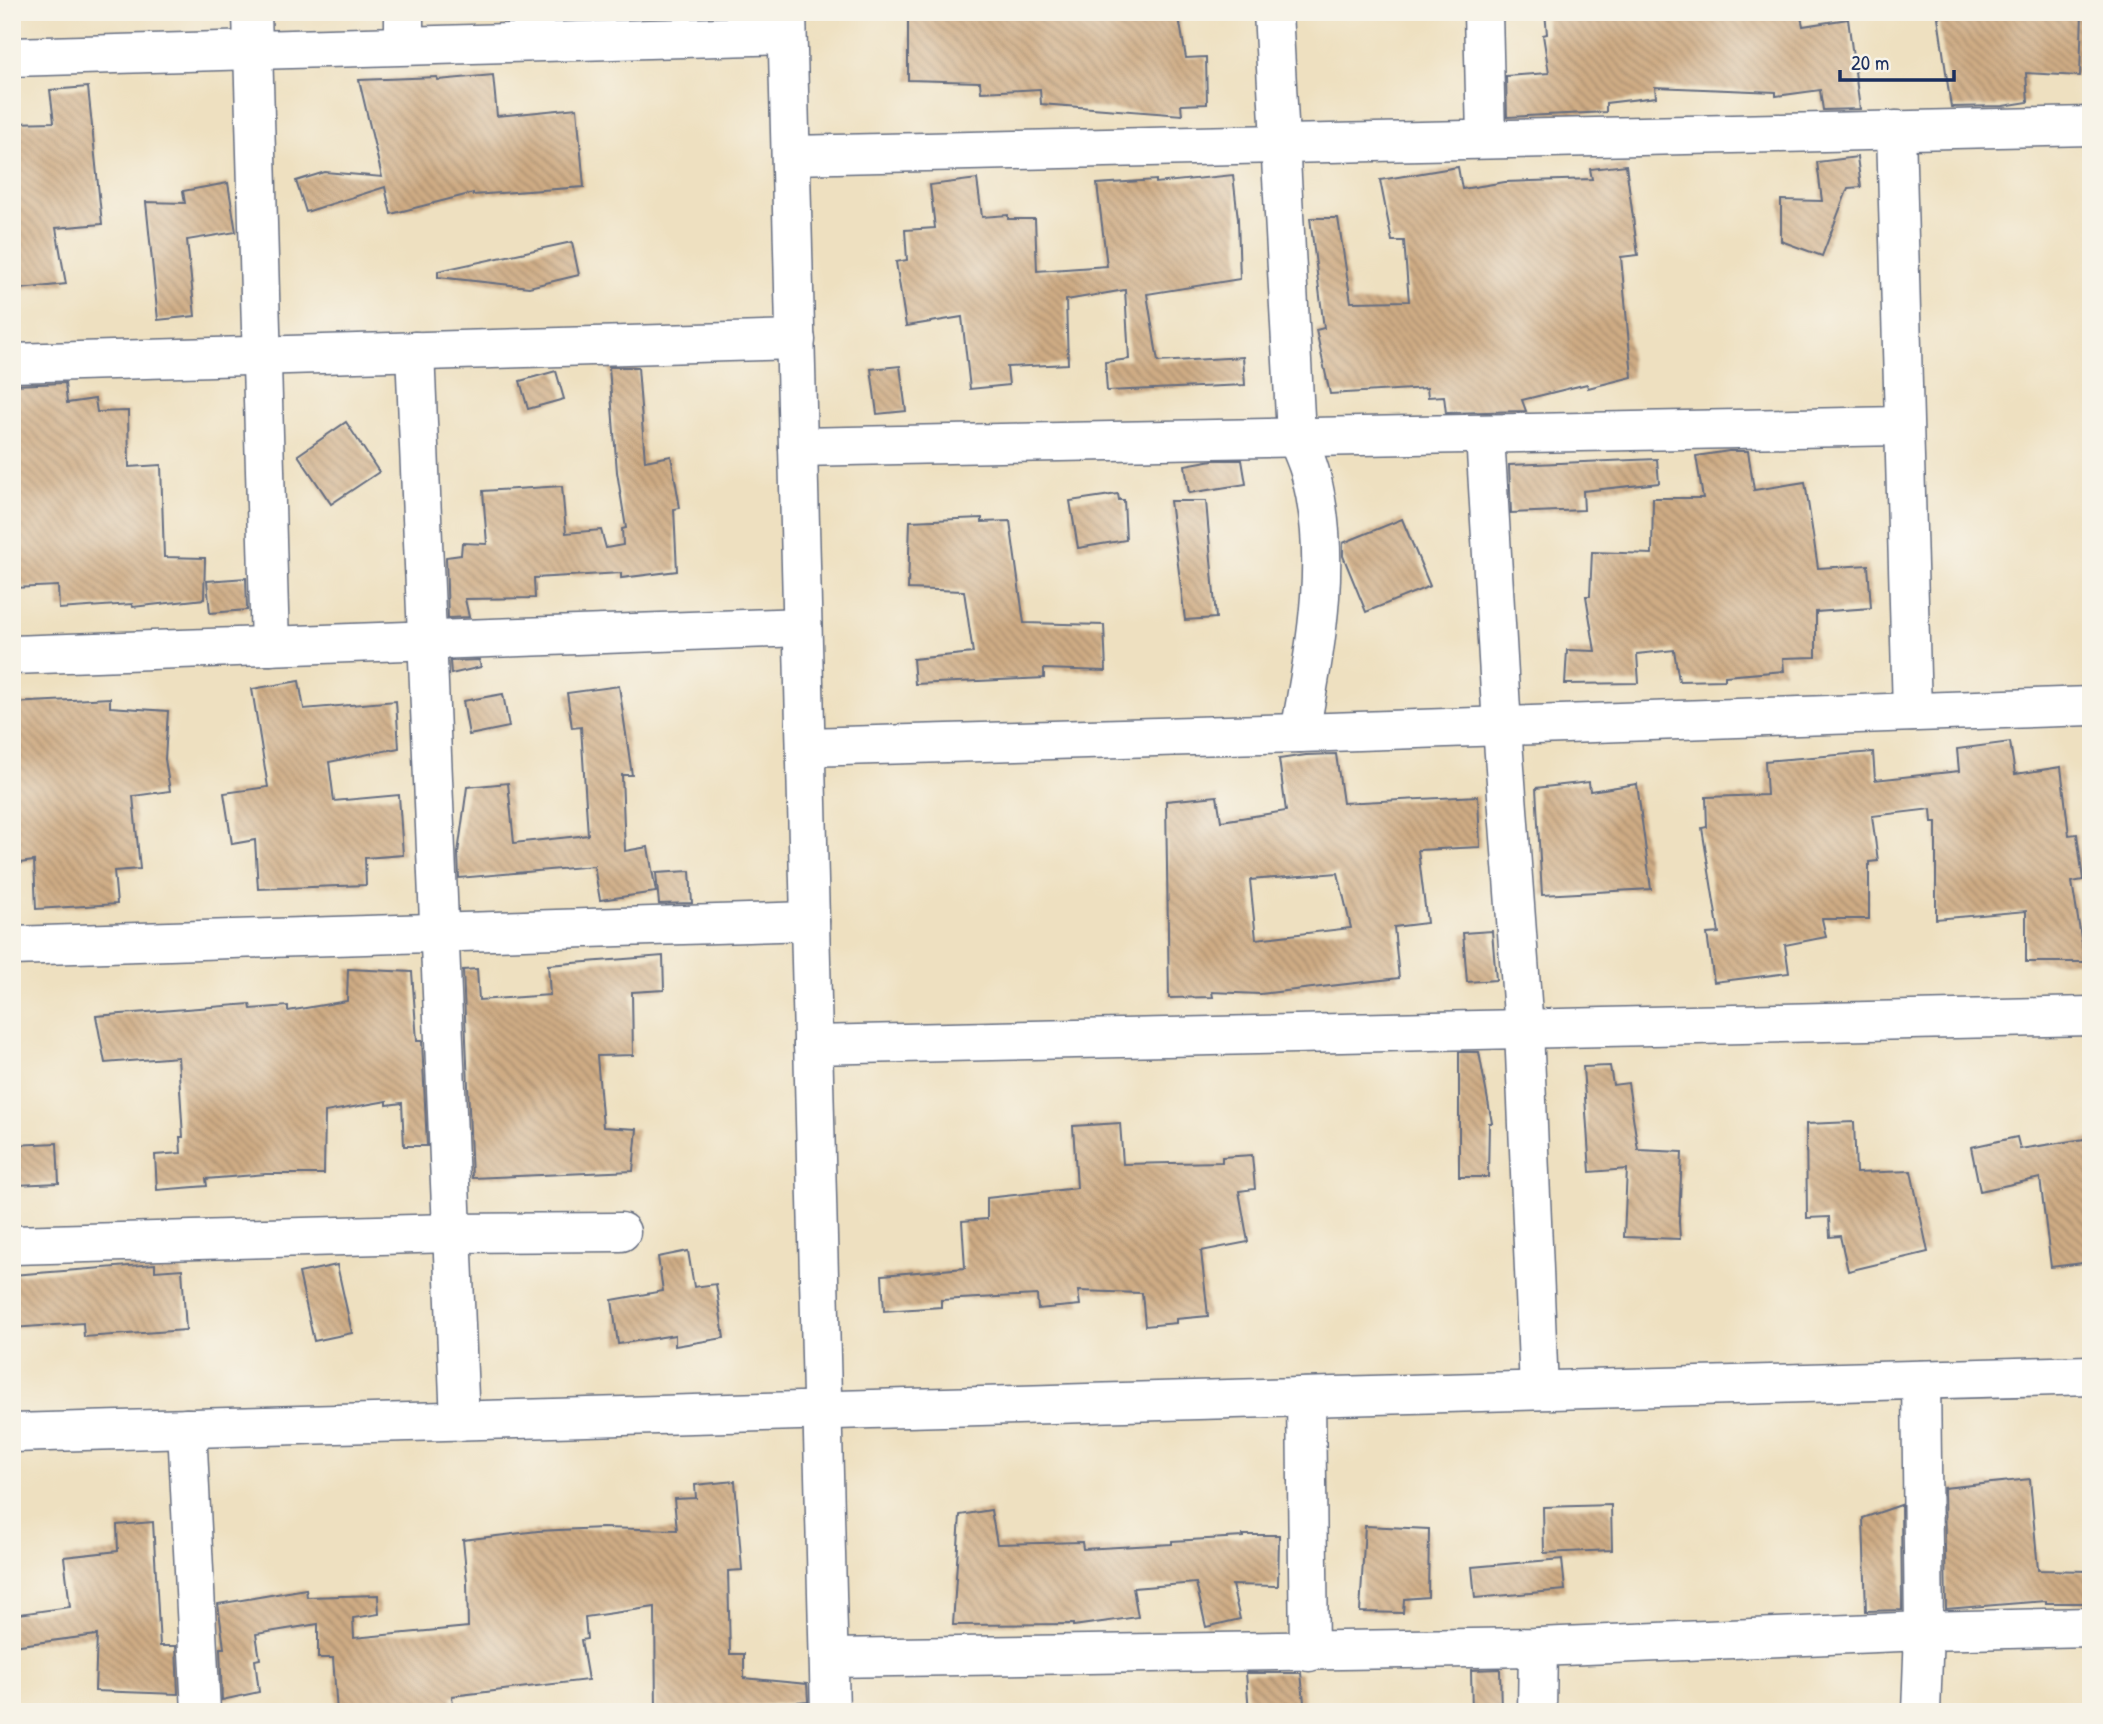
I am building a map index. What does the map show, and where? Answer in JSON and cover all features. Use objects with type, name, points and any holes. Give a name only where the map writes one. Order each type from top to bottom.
[{"type":"street","points":[[252,12],[270,646]]},
{"type":"street","points":[[1273,12],[1296,435],[1311,475],[1320,524],[1322,577],[1317,636],[1300,733]]},
{"type":"street","points":[[1483,12],[1486,138]]},
{"type":"street","points":[[12,57],[253,50],[404,29],[787,24],[830,1712]]},
{"type":"street","points":[[791,155],[2091,126]]},
{"type":"street","points":[[1896,130],[1902,426],[1912,712]]},
{"type":"street","points":[[12,363],[796,340]]},
{"type":"street","points":[[415,351],[460,1421]]},
{"type":"street","points":[[798,447],[1296,435],[1485,435],[1902,426]]},
{"type":"street","points":[[1485,435],[1502,727],[1524,1029],[1539,1390]]},
{"type":"street","points":[[12,655],[802,627]]},
{"type":"street","points":[[806,747],[1502,727],[2091,706]]},
{"type":"street","points":[[12,947],[810,921]]},
{"type":"street","points":[[813,1045],[2091,1016]]},
{"type":"street","points":[[12,1245],[452,1233],[621,1233]]},
{"type":"street","points":[[12,1433],[2091,1375]]},
{"type":"street","points":[[1921,1380],[1924,1631],[1921,1712]]},
{"type":"street","points":[[1306,1397],[1309,1651]]},
{"type":"street","points":[[187,1428],[201,1712]]},
{"type":"street","points":[[829,1658],[1538,1647],[2091,1627]]},
{"type":"street","points":[[1537,1712],[1538,1647]]},
{"type":"building","points":[[908,12],[1178,12],[1186,58],[1206,57],[1207,104],[1181,105],[1182,115],[1041,104],[1040,89],[981,92],[980,82],[908,80]]},
{"type":"building","points":[[1545,12],[1800,12],[1803,26],[1848,19],[1860,109],[1823,110],[1820,90],[1776,96],[1776,92],[1655,87],[1656,97],[1606,103],[1606,112],[1507,117],[1506,76],[1549,73],[1543,35],[1547,34]]},
{"type":"building","points":[[1992,12],[1992,15],[2082,12],[2080,76],[2026,73],[2028,102],[2003,106],[1951,107],[1938,17]]},
{"type":"building","points":[[493,75],[497,116],[577,108],[584,187],[473,193],[391,214],[385,187],[306,212],[296,181],[325,172],[382,177],[359,80],[437,77],[438,80]]},
{"type":"building","points":[[88,87],[102,224],[56,228],[66,284],[12,290],[12,123],[54,122],[50,90]]},
{"type":"building","points":[[1857,157],[1861,187],[1848,188],[1822,256],[1781,241],[1781,200],[1822,201],[1817,162]]},
{"type":"building","points":[[1626,165],[1638,255],[1621,257],[1632,377],[1588,388],[1587,384],[1522,400],[1526,411],[1446,413],[1444,396],[1428,397],[1427,388],[1330,394],[1316,330],[1324,328],[1310,218],[1338,218],[1351,302],[1409,301],[1404,241],[1392,241],[1380,180],[1458,167],[1462,189],[1505,182],[1592,179],[1590,169]]},
{"type":"building","points":[[1233,175],[1240,279],[1147,294],[1158,362],[1243,357],[1245,385],[1107,391],[1105,362],[1129,359],[1125,290],[1066,300],[1068,364],[1007,367],[1009,385],[970,389],[962,317],[906,326],[896,262],[907,260],[905,230],[935,228],[930,185],[977,179],[982,217],[1008,215],[1008,219],[1035,219],[1037,271],[1107,266],[1097,184],[1156,180],[1156,183]]},
{"type":"building","points":[[228,183],[236,232],[187,240],[195,316],[158,320],[146,202],[185,203],[183,191]]},
{"type":"building","points":[[572,242],[579,275],[529,287],[438,277],[438,271]]},
{"type":"building","points":[[900,366],[906,411],[877,414],[871,369]]},
{"type":"building","points":[[609,367],[638,367],[645,461],[671,456],[680,508],[674,509],[677,571],[621,578],[621,573],[534,578],[535,598],[465,599],[469,617],[448,618],[446,557],[461,555],[462,543],[487,544],[483,491],[562,486],[566,533],[601,530],[606,548],[623,545],[622,529],[626,528],[617,472]]},
{"type":"building","points":[[556,371],[564,399],[528,409],[520,381]]},
{"type":"building","points":[[65,383],[67,403],[95,399],[97,412],[128,411],[129,467],[161,465],[164,557],[205,558],[204,599],[133,607],[132,604],[59,609],[58,586],[12,588],[12,385]]},
{"type":"building","points":[[346,422],[379,472],[331,504],[298,455]]},
{"type":"building","points":[[1748,451],[1754,490],[1805,482],[1818,568],[1868,565],[1871,608],[1816,612],[1816,657],[1783,658],[1784,671],[1725,676],[1725,680],[1679,681],[1674,650],[1637,654],[1639,683],[1565,684],[1567,650],[1595,651],[1586,596],[1590,596],[1592,552],[1652,554],[1653,498],[1703,498],[1696,456]]},
{"type":"building","points":[[1657,459],[1659,483],[1583,491],[1584,510],[1511,513],[1509,465]]},
{"type":"building","points":[[1213,460],[1242,460],[1246,484],[1189,493],[1185,465]]},
{"type":"building","points":[[1118,494],[1119,500],[1124,500],[1126,540],[1078,548],[1070,501]]},
{"type":"building","points":[[1170,501],[1206,501],[1216,618],[1185,620]]},
{"type":"building","points":[[982,518],[982,522],[1010,521],[1024,623],[1104,625],[1106,671],[1044,669],[1044,678],[915,684],[913,659],[973,653],[964,591],[908,589],[910,521]]},
{"type":"building","points":[[1402,519],[1430,586],[1366,612],[1343,556],[1343,543]]},
{"type":"building","points":[[246,578],[247,610],[210,613],[207,581]]},
{"type":"building","points":[[479,660],[481,667],[451,674],[450,661]]},
{"type":"building","points":[[299,681],[304,709],[396,701],[399,748],[329,762],[334,801],[399,795],[403,855],[365,858],[366,885],[258,889],[255,840],[232,844],[224,793],[268,787],[252,689]]},
{"type":"building","points":[[619,686],[632,775],[622,775],[625,851],[648,847],[656,892],[600,900],[594,866],[459,878],[458,853],[467,787],[508,783],[514,843],[588,835],[581,727],[572,728],[567,693]]},
{"type":"building","points":[[503,694],[509,727],[469,735],[463,701]]},
{"type":"building","points":[[110,698],[110,707],[168,711],[165,759],[170,791],[133,796],[140,869],[114,871],[117,904],[36,909],[34,861],[12,864],[12,703]]},
{"type":"building","points":[[2010,742],[2015,774],[2061,767],[2069,835],[2077,834],[2083,880],[2072,882],[2085,962],[2026,962],[2026,911],[1936,919],[1936,822],[1932,822],[1931,809],[1872,816],[1878,861],[1869,862],[1869,919],[1822,919],[1826,937],[1785,945],[1789,973],[1714,982],[1707,934],[1719,933],[1702,828],[1707,827],[1706,797],[1767,795],[1765,761],[1873,752],[1875,780],[1959,771],[1957,749]]},
{"type":"building","points":[[1336,754],[1343,803],[1478,796],[1480,847],[1418,850],[1427,923],[1394,927],[1399,978],[1260,994],[1212,992],[1213,997],[1169,998],[1166,801],[1217,796],[1221,821],[1286,811],[1279,759]],"holes":[[[1338,873],[1351,928],[1256,939],[1250,880]]]},
{"type":"building","points":[[1589,782],[1590,791],[1637,784],[1651,889],[1542,895],[1536,788]]},
{"type":"building","points":[[690,871],[692,903],[659,904],[656,873]]},
{"type":"building","points":[[1492,931],[1496,980],[1467,982],[1463,933]]},
{"type":"building","points":[[663,956],[664,990],[632,992],[633,1055],[597,1056],[603,1127],[637,1129],[633,1171],[472,1178],[463,970],[477,969],[479,1000],[550,995],[548,965]]},
{"type":"building","points":[[348,969],[412,972],[417,1041],[422,1041],[427,1146],[404,1146],[402,1103],[387,1105],[387,1101],[325,1112],[324,1174],[266,1174],[206,1179],[207,1186],[157,1190],[155,1155],[181,1153],[180,1137],[183,1137],[178,1057],[105,1063],[96,1016],[250,1004],[251,1009],[288,1006],[288,1011],[347,1001]]},
{"type":"building","points":[[1459,1052],[1479,1052],[1492,1123],[1489,1123],[1488,1177],[1459,1177]]},
{"type":"building","points":[[1610,1066],[1613,1085],[1628,1083],[1638,1150],[1682,1152],[1680,1239],[1624,1237],[1627,1169],[1590,1172],[1583,1067]]},
{"type":"building","points":[[1854,1122],[1856,1173],[1911,1171],[1928,1252],[1848,1271],[1840,1236],[1830,1237],[1829,1217],[1807,1218],[1806,1124]]},
{"type":"building","points":[[1120,1123],[1123,1164],[1222,1162],[1222,1157],[1252,1155],[1255,1189],[1239,1191],[1248,1242],[1201,1251],[1208,1316],[1145,1326],[1142,1293],[1078,1291],[1080,1305],[1038,1309],[1037,1295],[941,1300],[941,1307],[884,1311],[882,1275],[965,1268],[962,1221],[987,1219],[987,1198],[1077,1188],[1073,1126]]},
{"type":"building","points":[[2017,1137],[2020,1149],[2091,1138],[2091,1262],[2051,1267],[2040,1178],[1980,1191],[1971,1147]]},
{"type":"building","points":[[57,1143],[59,1183],[16,1185],[14,1145]]},
{"type":"building","points":[[688,1251],[694,1287],[716,1284],[724,1338],[675,1346],[675,1335],[618,1344],[612,1300],[663,1291],[658,1257]]},
{"type":"building","points":[[155,1264],[155,1271],[182,1269],[186,1330],[84,1337],[83,1323],[12,1328],[12,1275]]},
{"type":"building","points":[[337,1265],[352,1333],[314,1341],[299,1273]]},
{"type":"building","points":[[2030,1479],[2038,1570],[2088,1571],[2088,1603],[2046,1601],[1946,1609],[1944,1488]]},
{"type":"building","points":[[735,1481],[742,1570],[728,1571],[730,1654],[744,1654],[744,1678],[807,1684],[808,1701],[656,1712],[655,1607],[585,1617],[587,1639],[581,1640],[588,1680],[452,1696],[454,1712],[337,1712],[333,1658],[318,1658],[318,1624],[256,1634],[260,1659],[255,1660],[259,1692],[222,1700],[220,1648],[224,1648],[218,1604],[306,1589],[307,1597],[378,1595],[379,1614],[353,1618],[354,1638],[468,1627],[463,1540],[538,1531],[602,1528],[677,1530],[674,1499],[696,1498],[695,1485]]},
{"type":"building","points":[[1611,1505],[1612,1550],[1544,1553],[1543,1507]]},
{"type":"building","points":[[1901,1505],[1902,1610],[1866,1611],[1863,1518]]},
{"type":"building","points":[[991,1510],[997,1544],[1082,1542],[1083,1549],[1172,1544],[1172,1541],[1243,1535],[1279,1535],[1278,1586],[1232,1585],[1240,1619],[1206,1627],[1196,1583],[1133,1588],[1138,1617],[1073,1626],[953,1625],[960,1515]]},
{"type":"building","points":[[153,1522],[160,1646],[176,1646],[178,1694],[95,1691],[97,1635],[12,1646],[12,1615],[70,1607],[64,1557],[118,1551],[117,1525]]},
{"type":"building","points":[[1365,1526],[1429,1529],[1428,1597],[1404,1599],[1403,1613],[1360,1612]]},
{"type":"building","points":[[1562,1559],[1565,1590],[1475,1598],[1472,1567]]},
{"type":"building","points":[[1500,1669],[1501,1712],[1472,1712],[1471,1670]]},
{"type":"building","points":[[1246,1673],[1301,1673],[1305,1712],[1249,1712]]}]
